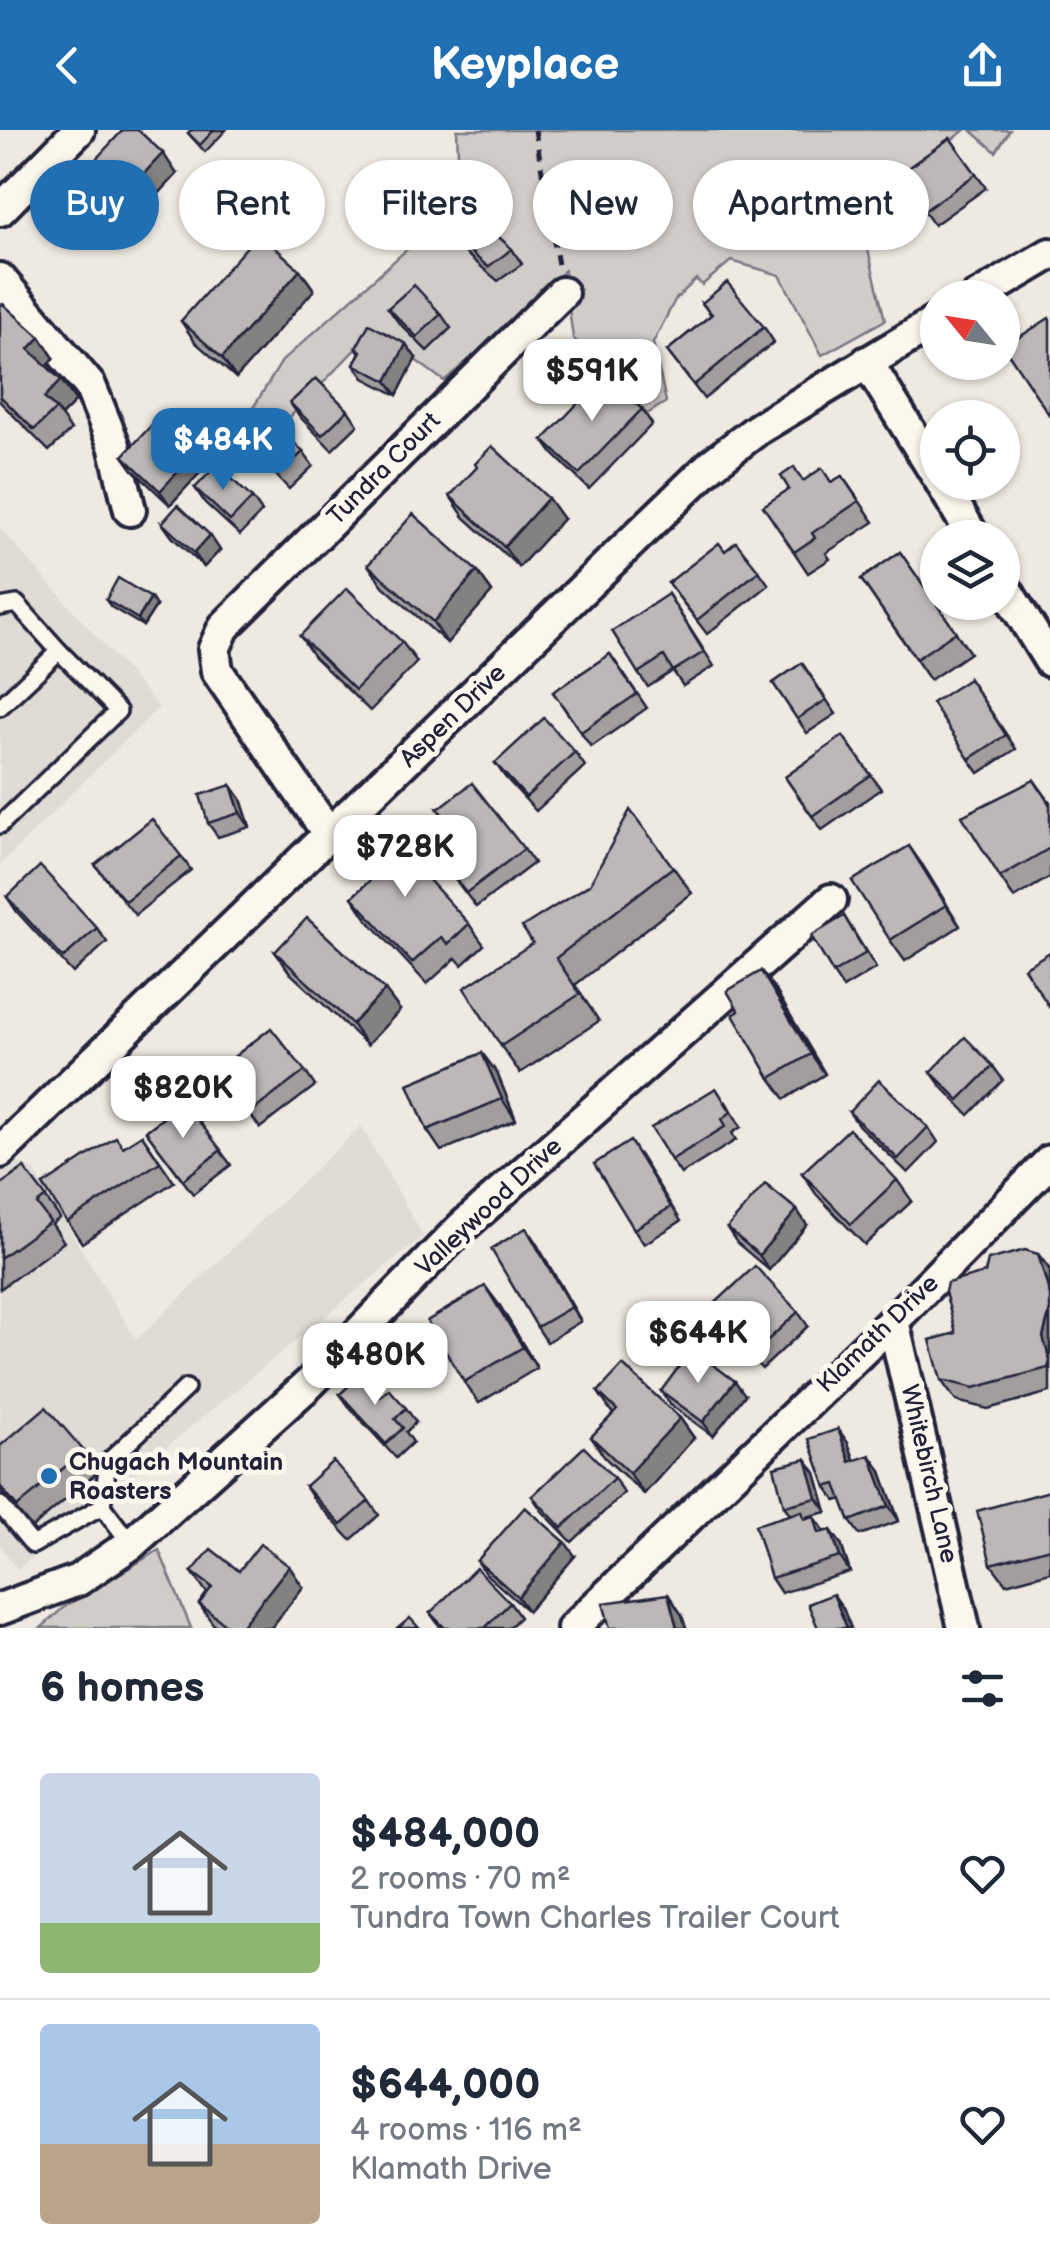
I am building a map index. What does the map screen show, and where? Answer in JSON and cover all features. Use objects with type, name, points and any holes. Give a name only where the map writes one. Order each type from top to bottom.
[{"type":"street","points":[[0,210],[79,130]]},
{"type":"street","points":[[1006,280],[1050,254]]},
{"type":"street","points":[[0,279],[90,386],[114,445],[130,510]]},
{"type":"street","name":"Tundra Court","points":[[330,836],[217,671],[214,649],[224,627],[562,293]]},
{"type":"street","name":"Aspen Drive","points":[[0,1152],[711,464],[758,429],[920,331]]},
{"type":"street","points":[[867,362],[920,449]]},
{"type":"street","points":[[1020,613],[1050,661]]},
{"type":"street","name":"Valleywood Drive","points":[[0,1609],[78,1580],[132,1544],[310,1383],[462,1228],[831,900]]},
{"type":"street","name":"Klamath Drive","points":[[573,1628],[893,1321],[1050,1161]]},
{"type":"street","name":"Whitebirch Lane","points":[[893,1321],[964,1628]]},
{"type":"lane","points":[[0,608],[17,604],[118,711],[0,825]]},
{"type":"lane","points":[[0,707],[59,651]]},
{"type":"lane","points":[[132,1544],[102,1506],[108,1462],[186,1388]]},
{"type":"lane","points":[[0,1505],[33,1545],[102,1506]]},
{"type":"path","points":[[535,130],[562,293]]},
{"type":"shaded area","points":[[457,130],[965,130],[924,160],[693,160],[693,250],[868,250],[885,320],[822,355],[780,275],[731,261],[702,285],[696,279],[675,300],[653,343],[666,402],[647,414],[573,338],[564,271],[523,313],[444,381],[374,330],[252,456],[232,442],[282,361],[406,250],[513,250],[513,160],[458,160]]},
{"type":"shaded area","points":[[971,130],[1010,130],[996,152]]},
{"type":"shaded area","points":[[0,528],[159,707],[0,865]]},
{"type":"shaded area","points":[[361,1126],[423,1236],[17,1570],[0,1544],[0,1154],[34,1170],[136,1340]]},
{"type":"shaded area","points":[[159,1550],[191,1628],[41,1628],[64,1607]]},
{"type":"building","points":[[123,130],[138,130],[163,153],[156,160],[95,160]]},
{"type":"building","points":[[214,130],[200,145],[188,133]]},
{"type":"building","points":[[950,138],[976,174],[929,207],[929,160],[919,160]]},
{"type":"building","points":[[244,250],[278,250],[300,270],[222,358],[181,321]]},
{"type":"building","points":[[468,250],[511,250],[488,267]]},
{"type":"building","points":[[727,282],[764,327],[694,385],[667,351],[712,314],[702,303]]},
{"type":"building","points":[[414,285],[441,314],[417,337],[388,308]]},
{"type":"building","points":[[3,304],[40,337],[29,349],[61,380],[44,398],[56,409],[34,430],[0,396]]},
{"type":"building","points":[[1049,318],[1050,416],[1020,371],[1020,337]]},
{"type":"building","points":[[369,324],[406,344],[387,381],[354,364],[361,351],[356,348]]},
{"type":"building","points":[[605,375],[642,409],[579,474],[543,440]]},
{"type":"building","points":[[316,378],[348,410],[322,435],[290,403]]},
{"type":"building","points":[[160,416],[197,451],[160,491],[123,456]]},
{"type":"building","points":[[273,421],[303,452],[279,474],[250,443]]},
{"type":"building","points":[[492,446],[548,498],[504,547],[450,496]]},
{"type":"building","points":[[217,465],[252,498],[230,521],[195,488]]},
{"type":"building","points":[[794,467],[803,481],[822,468],[831,482],[842,476],[859,501],[812,533],[815,538],[794,552],[763,506],[789,489],[781,476]]},
{"type":"building","points":[[178,505],[210,535],[194,553],[162,523]]},
{"type":"building","points":[[413,514],[477,571],[433,622],[368,565]]},
{"type":"building","points":[[736,542],[759,571],[697,620],[668,583],[719,543],[725,551]]},
{"type":"building","points":[[900,552],[920,581],[920,620],[948,620],[956,632],[916,659],[861,579]]},
{"type":"building","points":[[118,578],[151,598],[138,619],[106,600]]},
{"type":"building","points":[[347,588],[402,642],[355,690],[300,636]]},
{"type":"building","points":[[668,594],[704,652],[673,671],[664,656],[638,673],[612,631]]},
{"type":"building","points":[[610,654],[637,694],[581,732],[553,692]]},
{"type":"building","points":[[802,663],[826,700],[797,719],[773,683]]},
{"type":"building","points":[[969,679],[1006,735],[969,759],[932,703]]},
{"type":"building","points":[[544,718],[575,752],[526,797],[495,763]]},
{"type":"building","points":[[843,736],[871,775],[812,816],[785,777]]},
{"type":"building","points":[[1034,780],[1050,805],[1050,848],[1000,877],[962,816]]},
{"type":"building","points":[[472,783],[524,849],[466,893],[431,847],[454,830],[438,809]]},
{"type":"building","points":[[231,785],[240,813],[208,823],[200,795]]},
{"type":"building","points":[[630,810],[673,867],[556,958],[580,994],[501,1046],[464,988],[533,943],[522,927],[590,884]]},
{"type":"building","points":[[152,819],[181,856],[125,901],[95,865]]},
{"type":"building","points":[[379,825],[469,924],[448,944],[441,937],[412,963],[352,897],[381,870],[357,844]]},
{"type":"building","points":[[909,846],[946,905],[890,940],[852,881]]},
{"type":"building","points":[[40,866],[97,928],[63,958],[7,897]]},
{"type":"building","points":[[844,916],[866,953],[833,973],[811,936]]},
{"type":"building","points":[[307,918],[385,990],[352,1024],[275,952]]},
{"type":"building","points":[[1050,952],[1050,1008],[1024,968]]},
{"type":"building","points":[[761,971],[811,1054],[770,1078],[733,1015],[739,1011],[727,991]]},
{"type":"building","points":[[271,1028],[305,1071],[250,1113],[217,1070]]},
{"type":"building","points":[[965,1037],[993,1066],[959,1100],[931,1072]]},
{"type":"building","points":[[482,1053],[502,1099],[427,1130],[408,1084]]},
{"type":"building","points":[[879,1080],[928,1127],[898,1159],[849,1112]]},
{"type":"building","points":[[716,1088],[731,1112],[722,1119],[726,1126],[671,1160],[651,1128]]},
{"type":"building","points":[[184,1102],[221,1150],[183,1180],[146,1131]]},
{"type":"building","points":[[849,1129],[897,1180],[851,1224],[802,1173]]},
{"type":"building","points":[[142,1135],[160,1162],[67,1222],[43,1185],[116,1137],[123,1147]]},
{"type":"building","points":[[630,1141],[671,1207],[634,1229],[594,1164]]},
{"type":"building","points":[[24,1168],[46,1197],[37,1204],[50,1222],[0,1258],[0,1185]]},
{"type":"building","points":[[765,1184],[797,1210],[759,1255],[727,1228]]},
{"type":"building","points":[[526,1228],[571,1307],[537,1327],[491,1249]]},
{"type":"building","points":[[1025,1250],[1038,1254],[1050,1296],[1043,1337],[1050,1361],[1048,1368],[974,1388],[941,1380],[930,1340],[956,1333],[945,1292],[947,1283],[985,1273],[988,1260]]},
{"type":"building","points":[[755,1266],[798,1312],[752,1355],[709,1309]]},
{"type":"building","points":[[485,1286],[523,1347],[464,1382],[427,1321]]},
{"type":"building","points":[[692,1349],[735,1381],[703,1422],[661,1391]]},
{"type":"building","points":[[623,1365],[680,1418],[629,1473],[591,1437],[617,1410],[598,1392]]},
{"type":"building","points":[[360,1375],[380,1397],[389,1389],[406,1408],[395,1419],[403,1428],[386,1444],[340,1394]]},
{"type":"building","points":[[46,1407],[84,1451],[17,1507],[0,1486],[0,1446]]},
{"type":"building","points":[[838,1429],[850,1462],[870,1455],[889,1506],[850,1521],[836,1484],[826,1487],[809,1439]]},
{"type":"building","points":[[584,1447],[614,1478],[562,1528],[532,1496]]},
{"type":"building","points":[[806,1459],[817,1498],[784,1506],[774,1467]]},
{"type":"building","points":[[333,1461],[369,1501],[341,1525],[305,1486]]},
{"type":"building","points":[[1050,1491],[1050,1548],[991,1564],[977,1511]]},
{"type":"building","points":[[525,1507],[565,1542],[518,1597],[477,1561]]},
{"type":"building","points":[[802,1511],[804,1519],[814,1516],[819,1533],[831,1530],[840,1557],[771,1578],[755,1525]]},
{"type":"building","points":[[260,1544],[289,1566],[240,1628],[230,1628],[199,1604],[212,1587],[192,1572],[211,1549],[239,1571]]},
{"type":"building","points":[[476,1568],[510,1603],[485,1628],[445,1628],[430,1613]]},
{"type":"building","points":[[668,1594],[677,1628],[610,1628],[603,1603]]},
{"type":"building","points":[[833,1594],[847,1628],[818,1628],[808,1604]]},
{"type":"building","points":[[410,1618],[419,1628],[398,1628]]},
{"type":"place","name":"Chugach Mountain Roasters","points":[[49,1476]]}]
